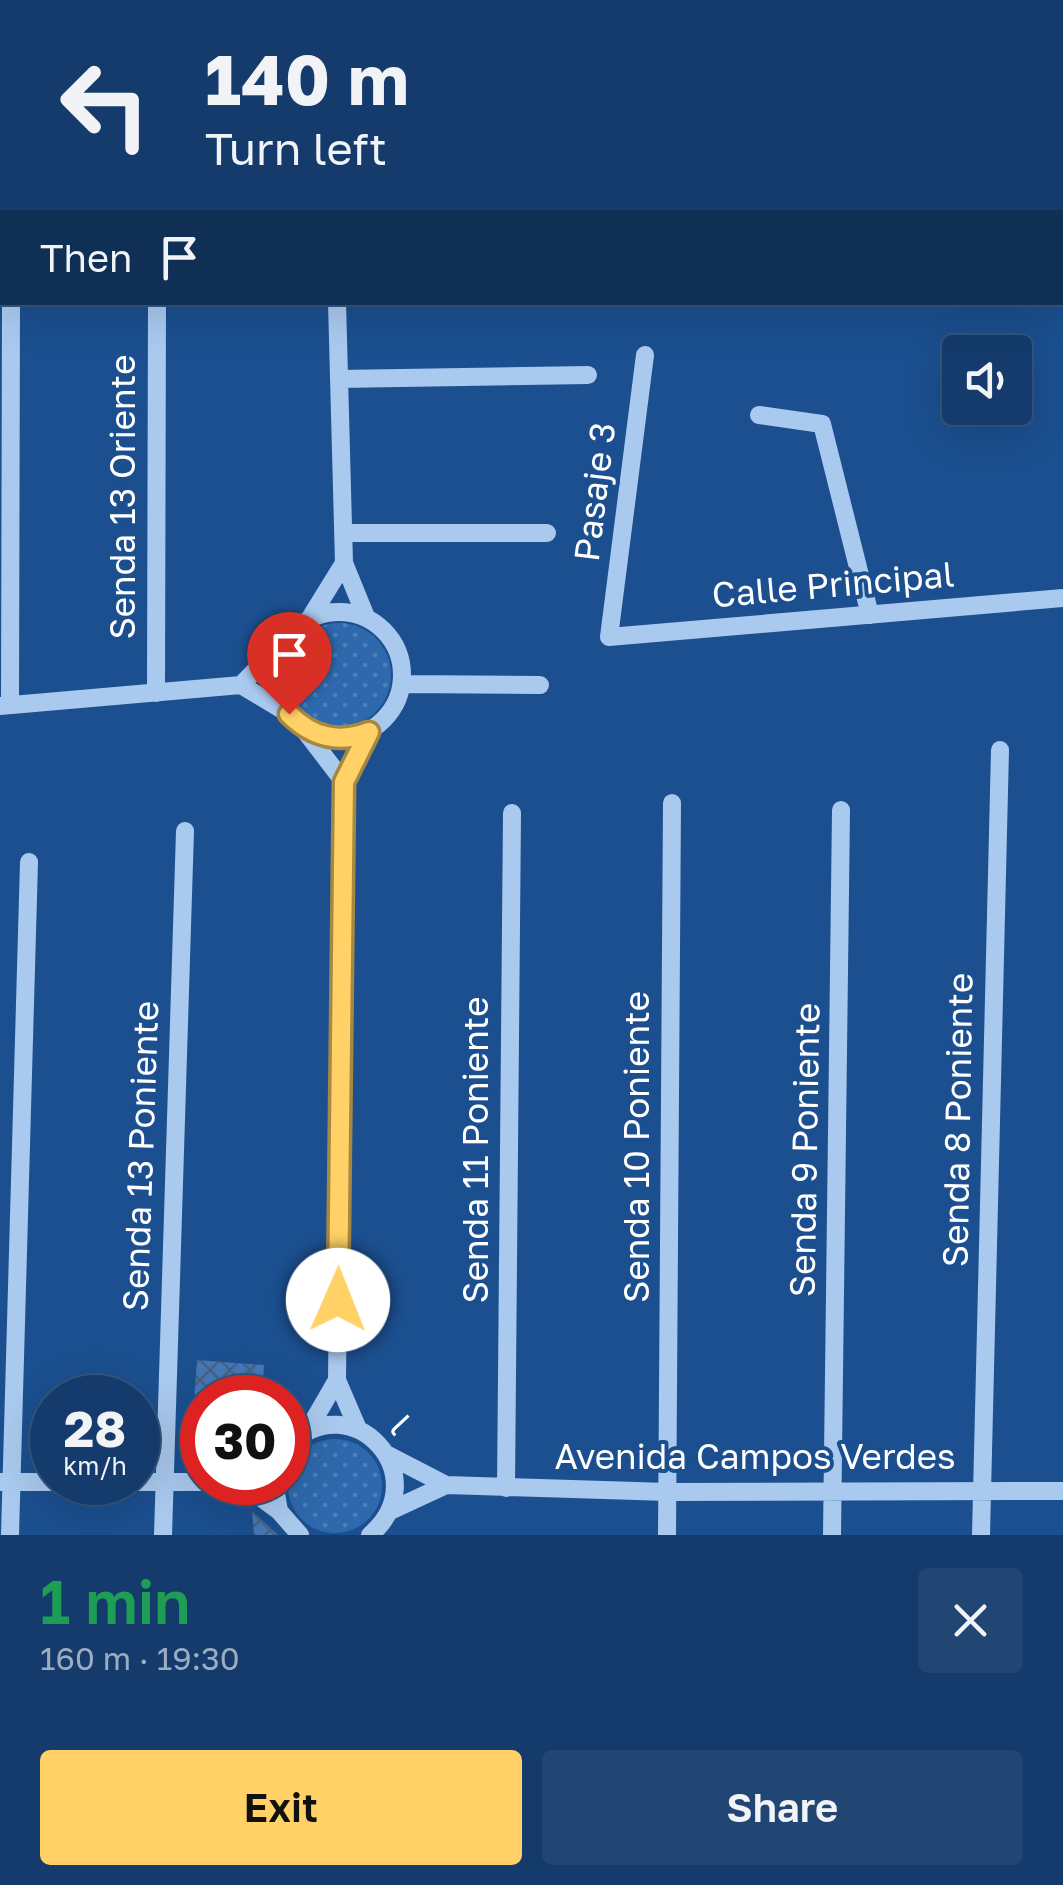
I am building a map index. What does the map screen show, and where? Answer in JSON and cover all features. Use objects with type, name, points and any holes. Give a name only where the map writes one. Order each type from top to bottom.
[{"type":"street","points":[[11,305],[5,706],[241,685],[326,738],[355,737],[369,732],[385,720],[402,684],[402,664],[395,644],[383,628],[348,611],[310,618]]},
{"type":"street","name":"Senda 13 Oriente","points":[[156,692],[157,305]]},
{"type":"street","points":[[337,305],[344,562],[366,617]]},
{"type":"street","name":"Pasaje 3","points":[[609,637],[645,355]]},
{"type":"street","points":[[339,379],[588,376]]},
{"type":"street","points":[[759,415],[822,424],[870,615]]},
{"type":"street","points":[[343,533],[547,533]]},
{"type":"street","points":[[241,685],[310,618],[344,562]]},
{"type":"street","name":"Calle Principal","points":[[609,637],[1063,598]]},
{"type":"street","points":[[288,636],[280,650],[276,683],[294,720],[344,782]]},
{"type":"street","points":[[402,684],[540,685]]},
{"type":"street","points":[[358,1429],[337,1380],[344,782],[369,732]]},
{"type":"street","name":"Senda 8 Poniente","points":[[980,1535],[1000,750]]},
{"type":"street","name":"Senda 10 Poniente","points":[[666,1535],[672,803]]},
{"type":"street","name":"Senda 9 Poniente","points":[[832,1535],[841,810]]},
{"type":"street","name":"Senda 11 Poniente","points":[[506,1488],[512,813]]},
{"type":"street","name":"Senda 13 Poniente","points":[[162,1483],[185,831]]},
{"type":"street","points":[[10,1535],[5,1482],[29,862]]},
{"type":"street","points":[[310,1427],[337,1380]]},
{"type":"street","name":"l","points":[[310,1430],[332,1424],[370,1435],[388,1455],[396,1483],[390,1511]]},
{"type":"street","name":"Avenida Campos Verdes","points":[[388,1455],[446,1485],[668,1492],[1063,1491]]},
{"type":"street","points":[[5,1482],[180,1483]]},
{"type":"street","points":[[162,1483],[162,1535]]},
{"type":"street","name":"Avenida Campos Verdes","points":[[390,1511],[446,1485]]},
{"type":"street","points":[[271,1505],[300,1535]]},
{"type":"street","points":[[278,1505],[279,1511]]},
{"type":"street","points":[[370,1535],[390,1511]]},
{"type":"shaded area","points":[[339,623],[359,627],[376,638],[387,655],[391,675],[387,695],[376,712],[359,723],[339,727],[319,723],[302,712],[291,695],[287,675],[291,655],[302,638],[319,627]]},
{"type":"shaded area","points":[[317,1442],[353,1442],[374,1460],[381,1477],[379,1504],[353,1530],[317,1530],[292,1505],[310,1505],[310,1446]]},
{"type":"building","points":[[197,1360],[264,1365],[263,1375],[196,1375]]},
{"type":"building","points":[[252,1511],[278,1535],[254,1535]]},
{"type":"route","points":[[289,714],[300,725],[326,738],[341,739],[369,732],[344,782],[338,1300]]}]
